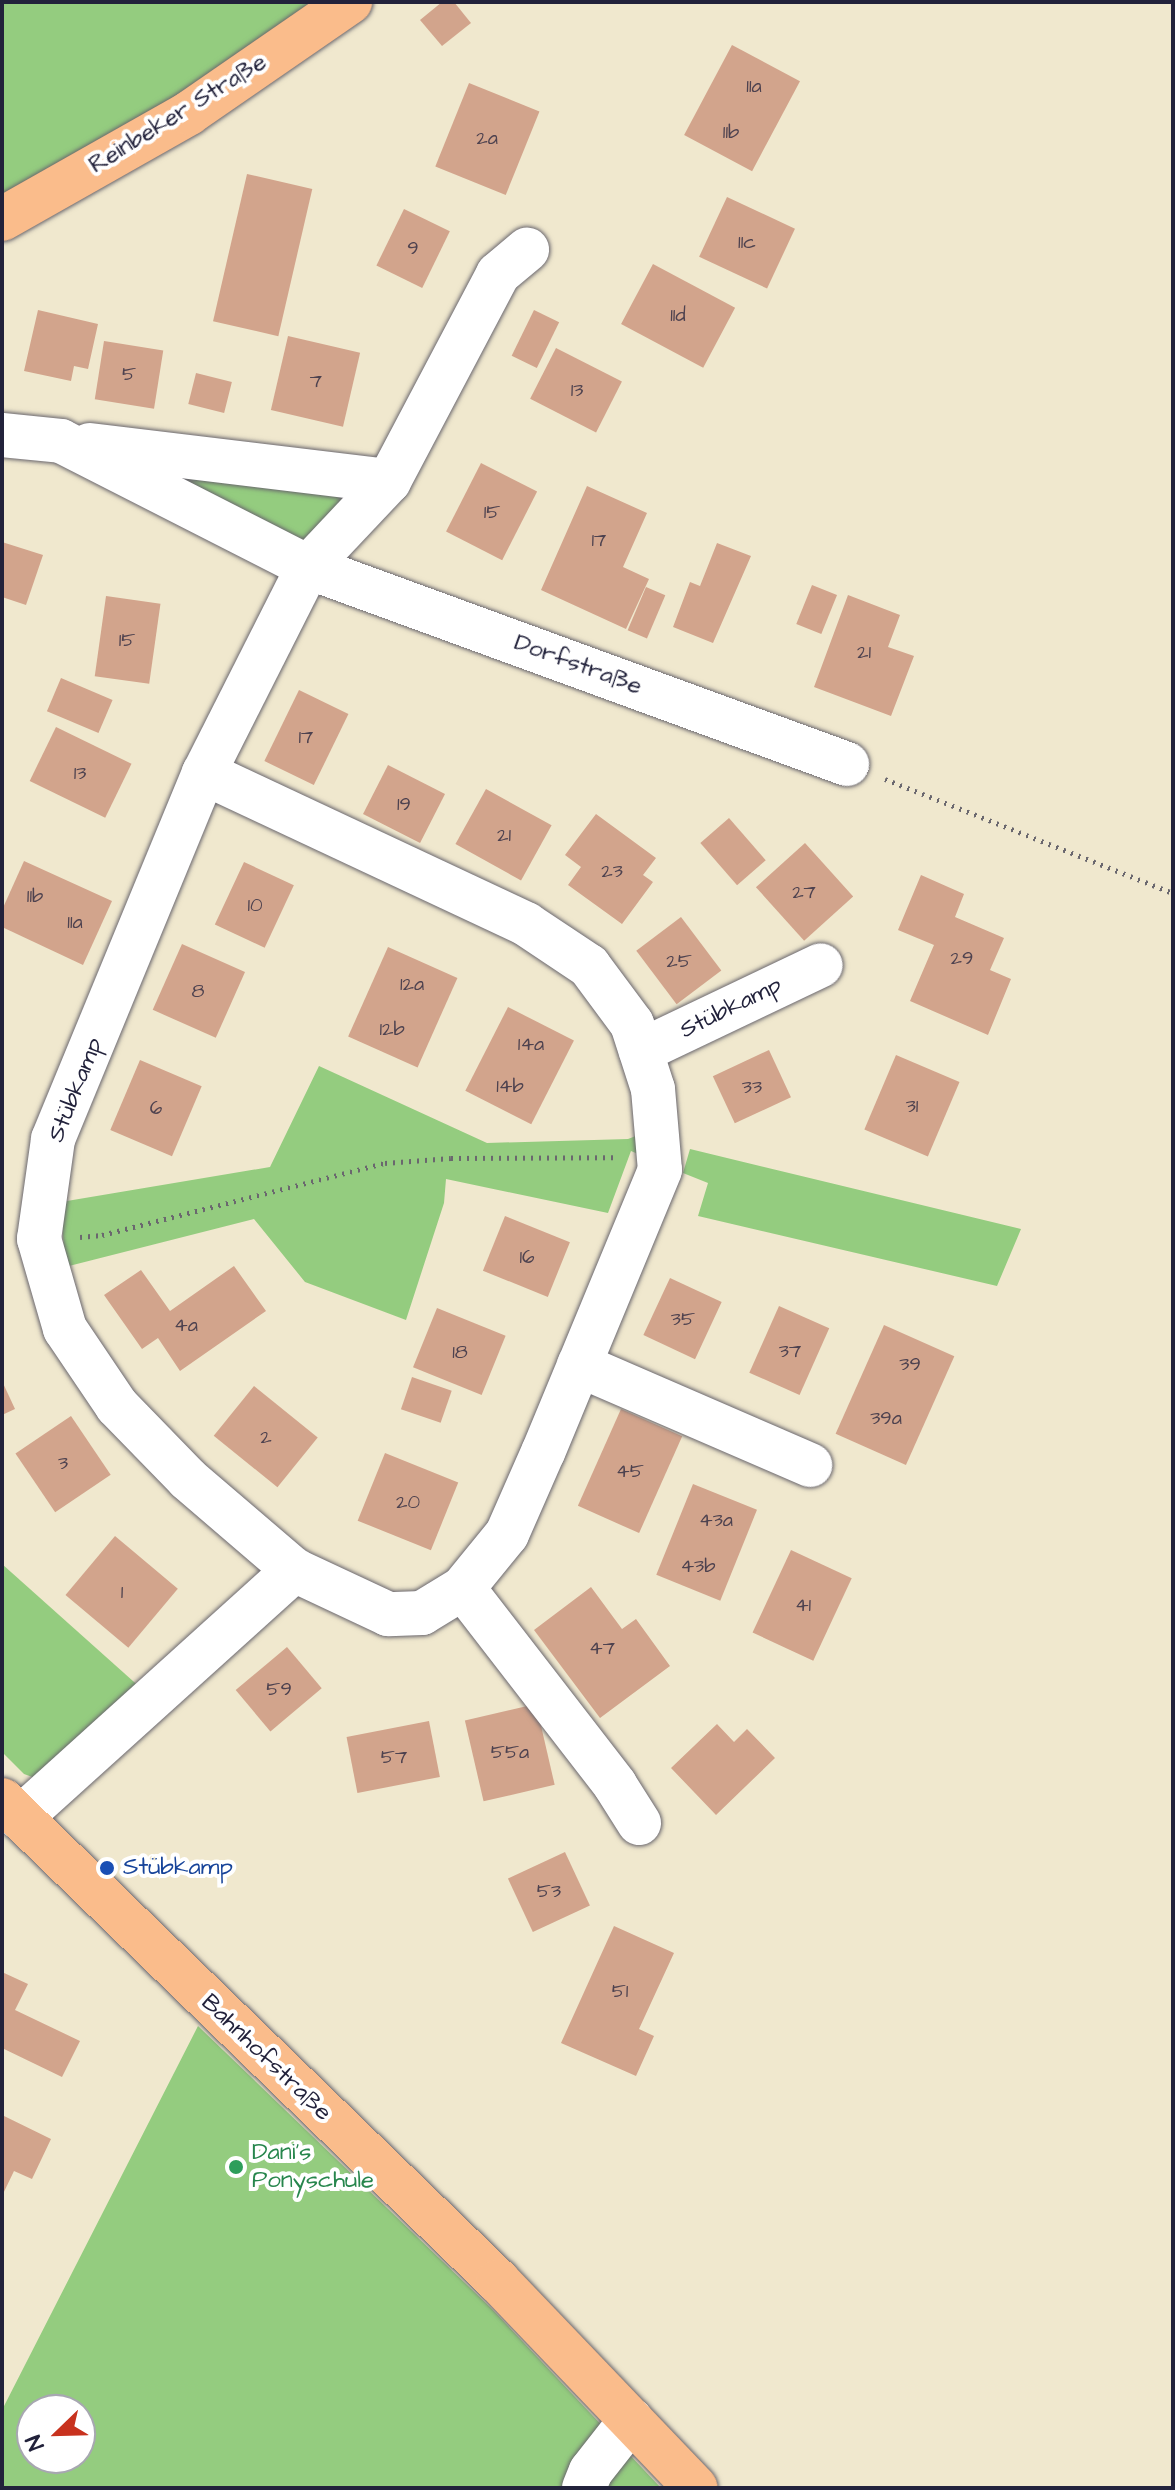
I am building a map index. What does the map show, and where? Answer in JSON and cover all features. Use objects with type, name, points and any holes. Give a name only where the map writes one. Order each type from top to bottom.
[{"type":"main road","name":"Reinbeker Straße","points":[[2,219],[189,113],[350,2]]},
{"type":"main road","name":"Bahnhofstraße","points":[[11,1809],[498,2281],[696,2488]]},
{"type":"street","points":[[308,567],[389,481],[498,274],[527,250]]},
{"type":"street","name":"Dorfstraße","points":[[2,435],[389,481]]},
{"type":"street","name":"Dorfstraße","points":[[61,441],[308,567],[847,764]]},
{"type":"street","name":"Stübkamp","points":[[204,773],[526,924],[589,966],[632,1024],[653,1089],[660,1170],[507,1534],[463,1588],[422,1613],[388,1614],[294,1570],[188,1479],[117,1406],[65,1329],[39,1239],[53,1139],[204,773],[308,567]]},
{"type":"street","name":"Stübkamp","points":[[641,1051],[821,965]]},
{"type":"street","points":[[579,1365],[810,1465]]},
{"type":"street","points":[[11,1809],[294,1570]]},
{"type":"street","points":[[463,1588],[615,1785],[639,1823]]},
{"type":"street","points":[[584,2488],[591,2471],[631,2420]]},
{"type":"path","points":[[847,764],[1173,893]]},
{"type":"path","points":[[39,1239],[102,1235],[385,1163],[451,1158],[615,1157],[660,1170]]},
{"type":"green space","points":[[2,2],[350,2],[2,219]]},
{"type":"green space","points":[[89,449],[372,490],[309,559]]},
{"type":"green space","points":[[319,1066],[487,1143],[628,1139],[649,1131],[650,1159],[631,1151],[608,1213],[446,1179],[444,1203],[406,1320],[305,1282],[254,1219],[65,1267],[61,1202],[270,1167]]},
{"type":"green space","points":[[690,1149],[1021,1229],[997,1286],[698,1216],[708,1183],[683,1173]]},
{"type":"green space","points":[[2,1564],[143,1690],[35,1778],[24,1774],[2,1752]]},
{"type":"green space","name":"Dani's Ponyschule","points":[[198,2026],[491,2308],[661,2488],[2,2488],[2,2410]]},
{"type":"building","points":[[442,2],[454,2],[471,23],[442,46],[420,20]]},
{"type":"building","points":[[732,45],[800,81],[752,171],[684,135]]},
{"type":"building","points":[[469,83],[539,111],[506,195],[435,166]]},
{"type":"building","points":[[247,174],[312,189],[278,336],[213,321]]},
{"type":"building","points":[[727,197],[795,229],[767,289],[699,257]]},
{"type":"building","points":[[404,209],[450,231],[422,288],[376,266]]},
{"type":"building","points":[[653,264],[735,308],[703,368],[621,324]]},
{"type":"building","points":[[38,310],[98,324],[88,369],[74,366],[71,381],[24,371]]},
{"type":"building","points":[[534,310],[559,322],[537,368],[512,356]]},
{"type":"building","points":[[288,336],[360,353],[343,427],[271,410]]},
{"type":"building","points":[[104,341],[163,350],[154,409],[95,399]]},
{"type":"building","points":[[556,348],[622,382],[596,432],[530,399]]},
{"type":"building","points":[[196,373],[232,382],[224,413],[188,404]]},
{"type":"building","points":[[481,463],[537,492],[502,560],[446,532]]},
{"type":"building","points":[[587,486],[647,513],[623,567],[649,579],[626,629],[541,590]]},
{"type":"building","points":[[2,542],[43,555],[26,605],[2,597]]},
{"type":"building","points":[[717,543],[751,556],[713,643],[673,627],[690,582],[700,586]]},
{"type":"building","points":[[812,585],[837,595],[821,634],[796,624]]},
{"type":"building","points":[[646,587],[665,595],[647,638],[628,630]]},
{"type":"building","points":[[848,595],[900,615],[888,647],[914,656],[891,716],[814,687]]},
{"type":"building","points":[[106,596],[160,604],[149,684],[95,676]]},
{"type":"building","points":[[61,678],[113,700],[98,733],[47,711]]},
{"type":"building","points":[[299,690],[348,714],[314,785],[264,761]]},
{"type":"building","points":[[56,727],[131,764],[105,818],[30,781]]},
{"type":"building","points":[[388,765],[445,794],[420,843],[363,814]]},
{"type":"building","points":[[486,789],[552,825],[521,880],[455,844]]},
{"type":"building","points":[[596,814],[656,858],[643,875],[653,882],[622,924],[568,885],[581,867],[565,855]]},
{"type":"building","points":[[729,818],[766,860],[737,885],[700,843]]},
{"type":"building","points":[[805,843],[853,897],[804,941],[756,887]]},
{"type":"building","points":[[24,861],[112,901],[83,965],[2,927],[2,910]]},
{"type":"building","points":[[244,862],[294,885],[265,948],[215,925]]},
{"type":"building","points":[[921,875],[964,894],[955,917],[1004,938],[990,970],[1011,979],[988,1035],[910,1001],[934,945],[898,930]]},
{"type":"building","points":[[681,917],[721,971],[677,1004],[636,951]]},
{"type":"building","points":[[182,944],[245,972],[216,1038],[153,1010]]},
{"type":"building","points":[[388,947],[457,978],[418,1067],[348,1037]]},
{"type":"building","points":[[508,1007],[574,1041],[531,1124],[465,1091]]},
{"type":"building","points":[[769,1050],[791,1097],[735,1123],[713,1076]]},
{"type":"building","points":[[896,1055],[960,1082],[928,1157],[864,1130]]},
{"type":"building","points":[[140,1060],[202,1086],[172,1156],[110,1130]]},
{"type":"building","points":[[505,1216],[570,1242],[548,1297],[483,1271]]},
{"type":"building","points":[[234,1266],[266,1311],[180,1371],[158,1338],[142,1349],[104,1295],[141,1270],[170,1311]]},
{"type":"building","points":[[670,1278],[722,1302],[695,1359],[643,1335]]},
{"type":"building","points":[[779,1306],[829,1328],[800,1395],[749,1373]]},
{"type":"building","points":[[437,1308],[506,1336],[482,1395],[413,1367]]},
{"type":"building","points":[[884,1325],[954,1356],[906,1465],[836,1434]]},
{"type":"building","points":[[412,1377],[452,1391],[441,1423],[401,1409]]},
{"type":"building","points":[[2,1381],[15,1409],[2,1415]]},
{"type":"building","points":[[254,1386],[318,1438],[277,1487],[214,1436]]},
{"type":"building","points":[[621,1409],[682,1436],[639,1533],[578,1506]]},
{"type":"building","points":[[71,1416],[111,1475],[55,1512],[15,1453]]},
{"type":"building","points":[[385,1453],[458,1483],[431,1550],[358,1521]]},
{"type":"building","points":[[693,1484],[757,1510],[720,1601],[656,1575]]},
{"type":"building","points":[[115,1536],[178,1589],[128,1648],[66,1595]]},
{"type":"building","points":[[791,1550],[852,1578],[813,1661],[753,1632]]},
{"type":"building","points":[[591,1587],[622,1629],[636,1619],[670,1666],[600,1718],[534,1630]]},
{"type":"building","points":[[287,1647],[322,1688],[270,1731],[236,1690]]},
{"type":"building","points":[[536,1704],[555,1785],[484,1801],[465,1720]]},
{"type":"building","points":[[429,1721],[440,1777],[357,1793],[347,1737]]},
{"type":"building","points":[[717,1724],[734,1742],[747,1729],[775,1758],[716,1815],[671,1768]]},
{"type":"building","points":[[565,1852],[590,1905],[533,1932],[508,1879]]},
{"type":"building","points":[[614,1926],[674,1953],[639,2029],[654,2036],[636,2076],[561,2043]]},
{"type":"building","points":[[2,1972],[28,1984],[15,2010],[80,2041],[62,2077],[2,2048]]},
{"type":"building","points":[[2,2115],[51,2139],[32,2179],[14,2171],[2,2196]]},
{"type":"place","name":"Stübkamp","points":[[107,1868]]},
{"type":"place","name":"Dani's Ponyschule","points":[[236,2167]]}]
